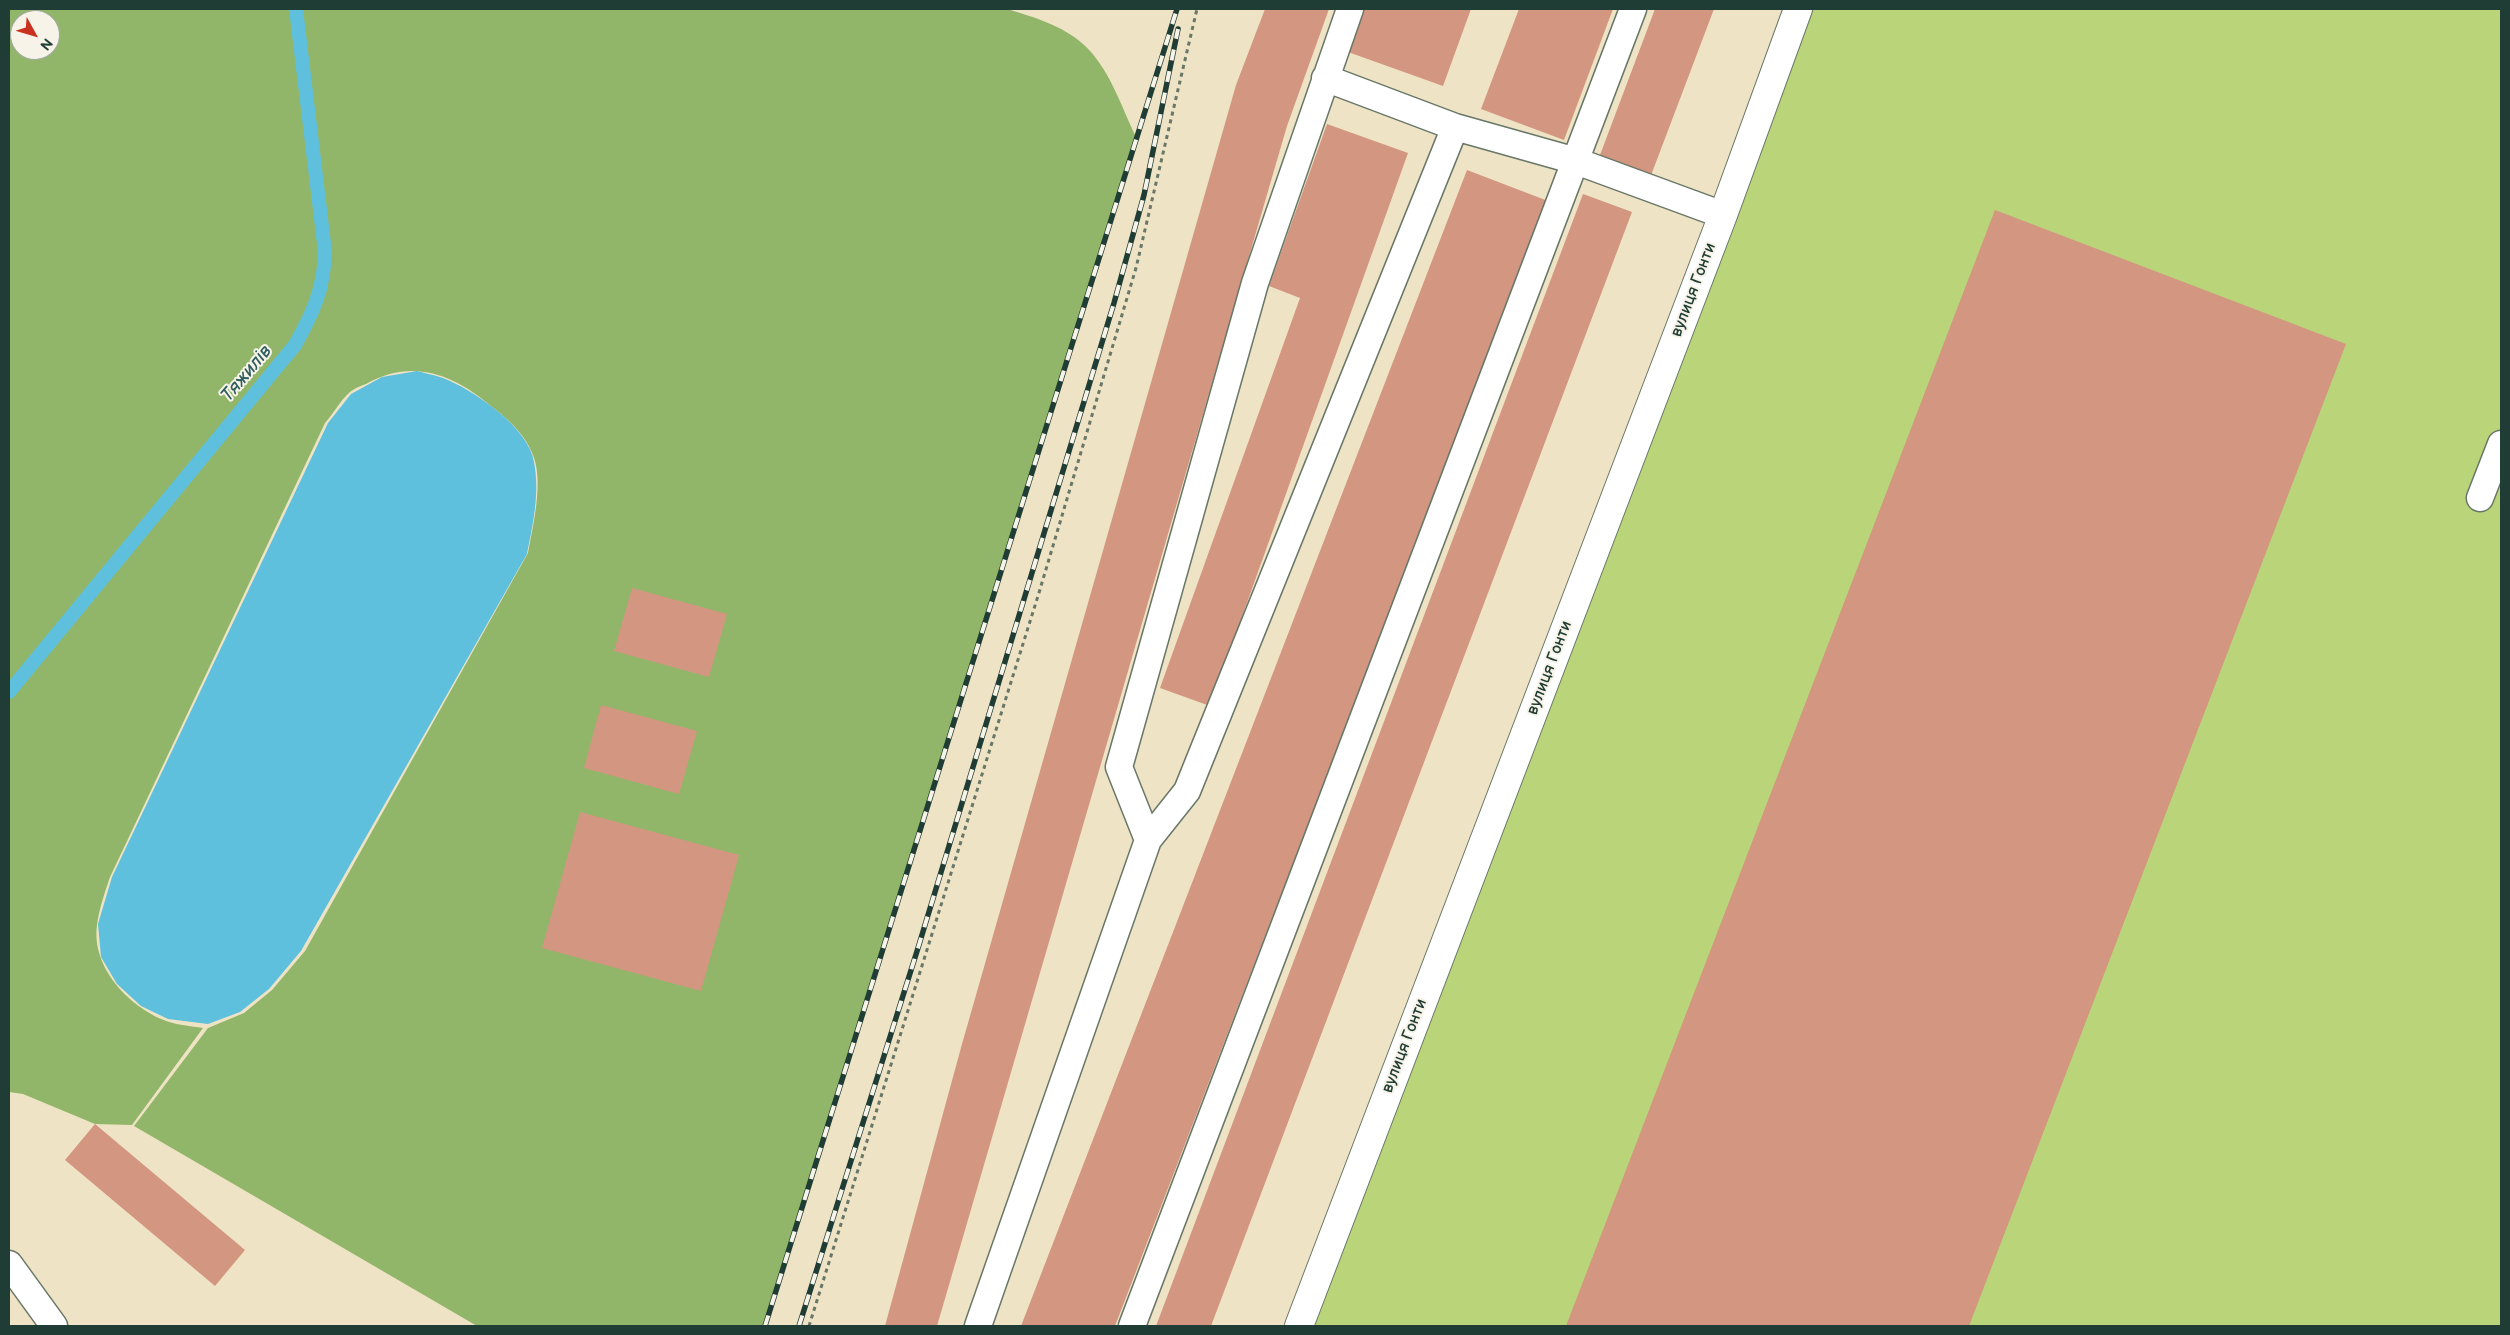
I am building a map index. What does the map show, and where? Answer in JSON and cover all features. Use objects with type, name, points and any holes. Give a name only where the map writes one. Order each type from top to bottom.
[{"type":"street","name":"вулиця Гонти","points":[[1299,1326],[1723,215],[1798,9]]},
{"type":"lane","points":[[1148,840],[1119,767],[1255,283],[1350,9]]},
{"type":"lane","points":[[1132,1326],[1633,9]]},
{"type":"lane","points":[[1325,78],[1455,127],[1576,161],[1723,215]]},
{"type":"lane","points":[[978,1326],[1148,840],[1187,791],[1455,127]]},
{"type":"lane","points":[[2480,498],[2501,444]]},
{"type":"lane","points":[[9,1264],[54,1326]]},
{"type":"path","points":[[809,1326],[1035,606],[1133,278],[1197,9]]},
{"type":"green space","points":[[9,9],[1007,9],[1057,27],[1075,37],[1092,53],[1114,88],[1136,137],[765,1326],[477,1326],[134,1126],[208,1028],[244,1013],[272,990],[305,951],[528,553],[538,480],[537,468],[531,450],[511,423],[498,411],[462,385],[432,373],[400,372],[383,376],[352,390],[325,423],[110,877],[97,925],[97,941],[100,956],[106,970],[126,996],[152,1015],[166,1021],[203,1028],[132,1125],[95,1124],[23,1094],[9,1092]]},
{"type":"green space","points":[[1798,9],[2501,9],[2501,1326],[1299,1326]]},
{"type":"water","points":[[417,371],[446,379],[475,394],[501,414],[523,437],[530,450],[536,474],[535,508],[527,554],[301,951],[269,989],[240,1012],[208,1024],[168,1019],[141,1006],[117,984],[101,957],[98,924],[112,877],[328,423],[351,394],[382,377]]},
{"type":"building","points":[[1265,9],[1329,9],[1287,126],[937,1326],[885,1326],[962,1044],[1236,85]]},
{"type":"building","points":[[1364,9],[1471,9],[1443,86],[1348,52]]},
{"type":"building","points":[[1519,9],[1613,9],[1564,140],[1481,109]]},
{"type":"building","points":[[1655,9],[1714,9],[1650,178],[1600,155]]},
{"type":"building","points":[[1327,124],[1408,153],[1210,706],[1160,688],[1300,298],[1269,286]]},
{"type":"building","points":[[1467,170],[1548,201],[1115,1326],[1021,1326]]},
{"type":"building","points":[[1583,194],[1632,212],[1211,1326],[1156,1326]]},
{"type":"building","points":[[1995,210],[2346,344],[1969,1326],[1566,1326]]},
{"type":"building","points":[[632,588],[727,614],[709,677],[614,651]]},
{"type":"building","points":[[601,705],[697,731],[679,794],[584,768]]},
{"type":"building","points":[[580,812],[739,855],[701,991],[542,948]]},
{"type":"building","points":[[95,1124],[245,1250],[215,1286],[65,1160]]},
{"type":"waterway","name":"Тяжилів","points":[[9,692],[295,345],[312,311],[320,289],[325,252],[296,9]]},
{"type":"railway","points":[[765,1326],[1177,9]]},
{"type":"railway","points":[[799,1326],[918,948],[1114,303],[1144,195],[1178,29]]}]
